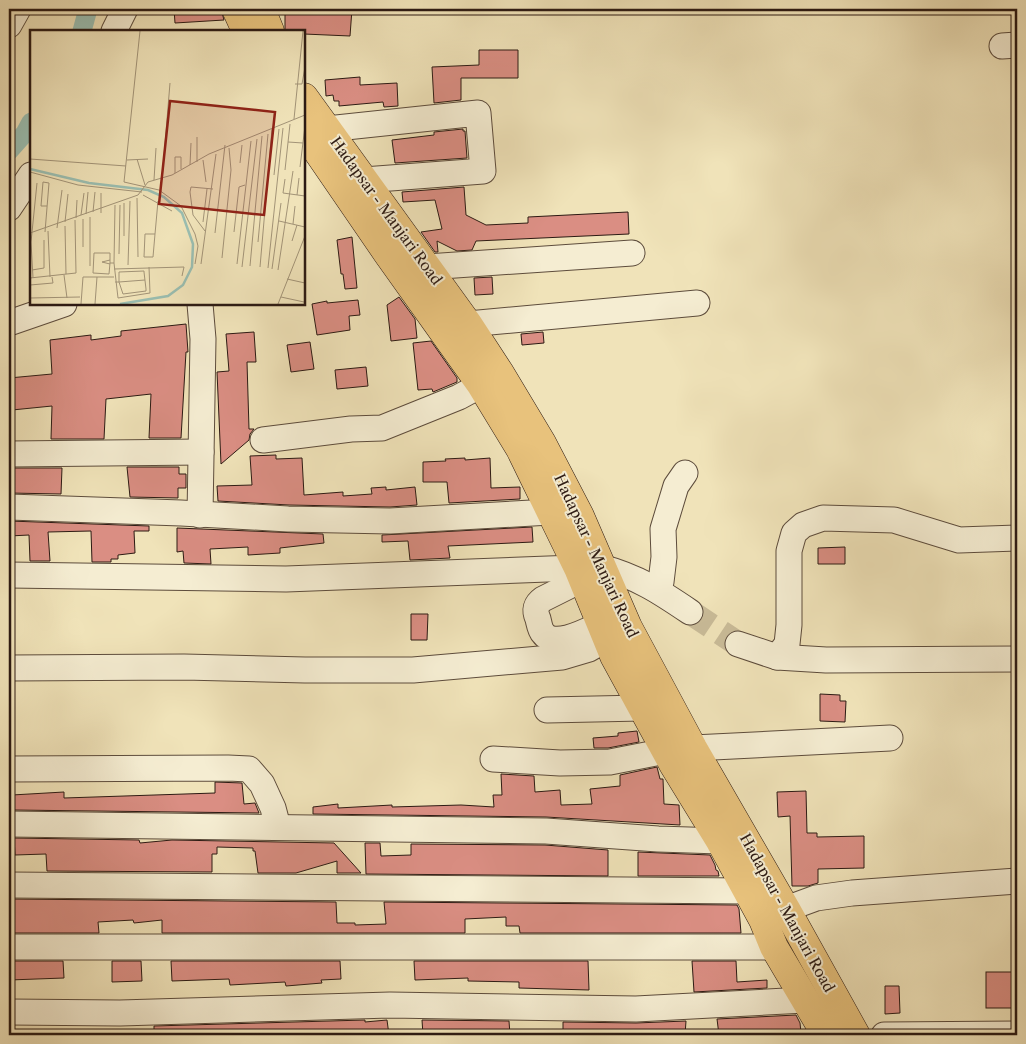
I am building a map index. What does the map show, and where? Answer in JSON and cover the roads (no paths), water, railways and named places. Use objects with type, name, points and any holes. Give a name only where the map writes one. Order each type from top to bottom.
[{"type":"main road","points":[[236,9],[246,30]]},
{"type":"main road","points":[[261,9],[270,30]]},
{"type":"main road","name":"Hadapsar - Manjari Road","points":[[305,100],[315,130],[400,272],[500,373],[542,443],[580,516],[587,572]]},
{"type":"main road","name":"Hadapsar - Manjari Road","points":[[315,130],[364,180],[427,266],[481,385],[520,449],[550,512],[587,572],[611,630],[693,748],[774,914],[856,1035]]},
{"type":"main road","name":"Hadapsar - Manjari Road","points":[[611,630],[614,656],[666,751],[720,841],[746,891],[774,914]]},
{"type":"main road","name":"Hadapsar - Manjari Road","points":[[774,914],[774,947],[826,1035]]},
{"type":"street","points":[[9,25],[18,9]]},
{"type":"street","points":[[114,30],[125,9]]},
{"type":"street","points":[[315,130],[478,113],[483,171],[364,180]]},
{"type":"street","points":[[9,208],[30,176]]},
{"type":"street","points":[[400,272],[427,266],[632,253]]},
{"type":"street","points":[[456,329],[698,303]]},
{"type":"street","points":[[9,323],[61,305]]},
{"type":"street","points":[[200,305],[203,339],[200,514]]},
{"type":"street","points":[[263,440],[382,428],[459,397],[481,385]]},
{"type":"street","points":[[9,454],[202,452]]},
{"type":"street","points":[[652,586],[661,582],[664,557],[663,529],[676,486],[685,473]]},
{"type":"street","points":[[9,507],[288,519],[390,521],[550,512]]},
{"type":"street","points":[[777,657],[787,644],[789,625],[789,551],[794,533],[803,524],[823,518],[894,520],[958,540],[1017,538]]},
{"type":"street","points":[[587,572],[543,598],[538,603],[535,612],[543,634],[550,638],[562,640],[611,630]]},
{"type":"street","points":[[9,575],[286,579],[587,572],[624,573],[652,586],[690,612]]},
{"type":"street","points":[[9,668],[184,667],[413,670],[562,657],[589,649],[611,630]]},
{"type":"street","points":[[738,644],[777,657],[826,660],[1017,659]]},
{"type":"street","points":[[547,710],[642,708]]},
{"type":"street","points":[[693,748],[890,738]]},
{"type":"street","points":[[493,759],[560,763],[610,762],[666,751]]},
{"type":"street","points":[[9,769],[249,769],[262,784],[278,827]]},
{"type":"street","points":[[9,824],[546,831],[658,839],[720,841]]},
{"type":"street","points":[[774,914],[816,898],[852,893],[1017,881]]},
{"type":"street","points":[[9,884],[746,891]]},
{"type":"street","points":[[9,947],[774,947]]},
{"type":"street","points":[[9,1012],[120,1013],[390,1005],[636,1008],[805,1000]]},
{"type":"street","points":[[884,1035],[1017,1034]]},
{"type":"waterway","points":[[82,30],[88,9]]},
{"type":"waterway","points":[[9,151],[25,133],[30,124]]},
{"type":"tunnel","points":[[690,612],[738,644]]}]
